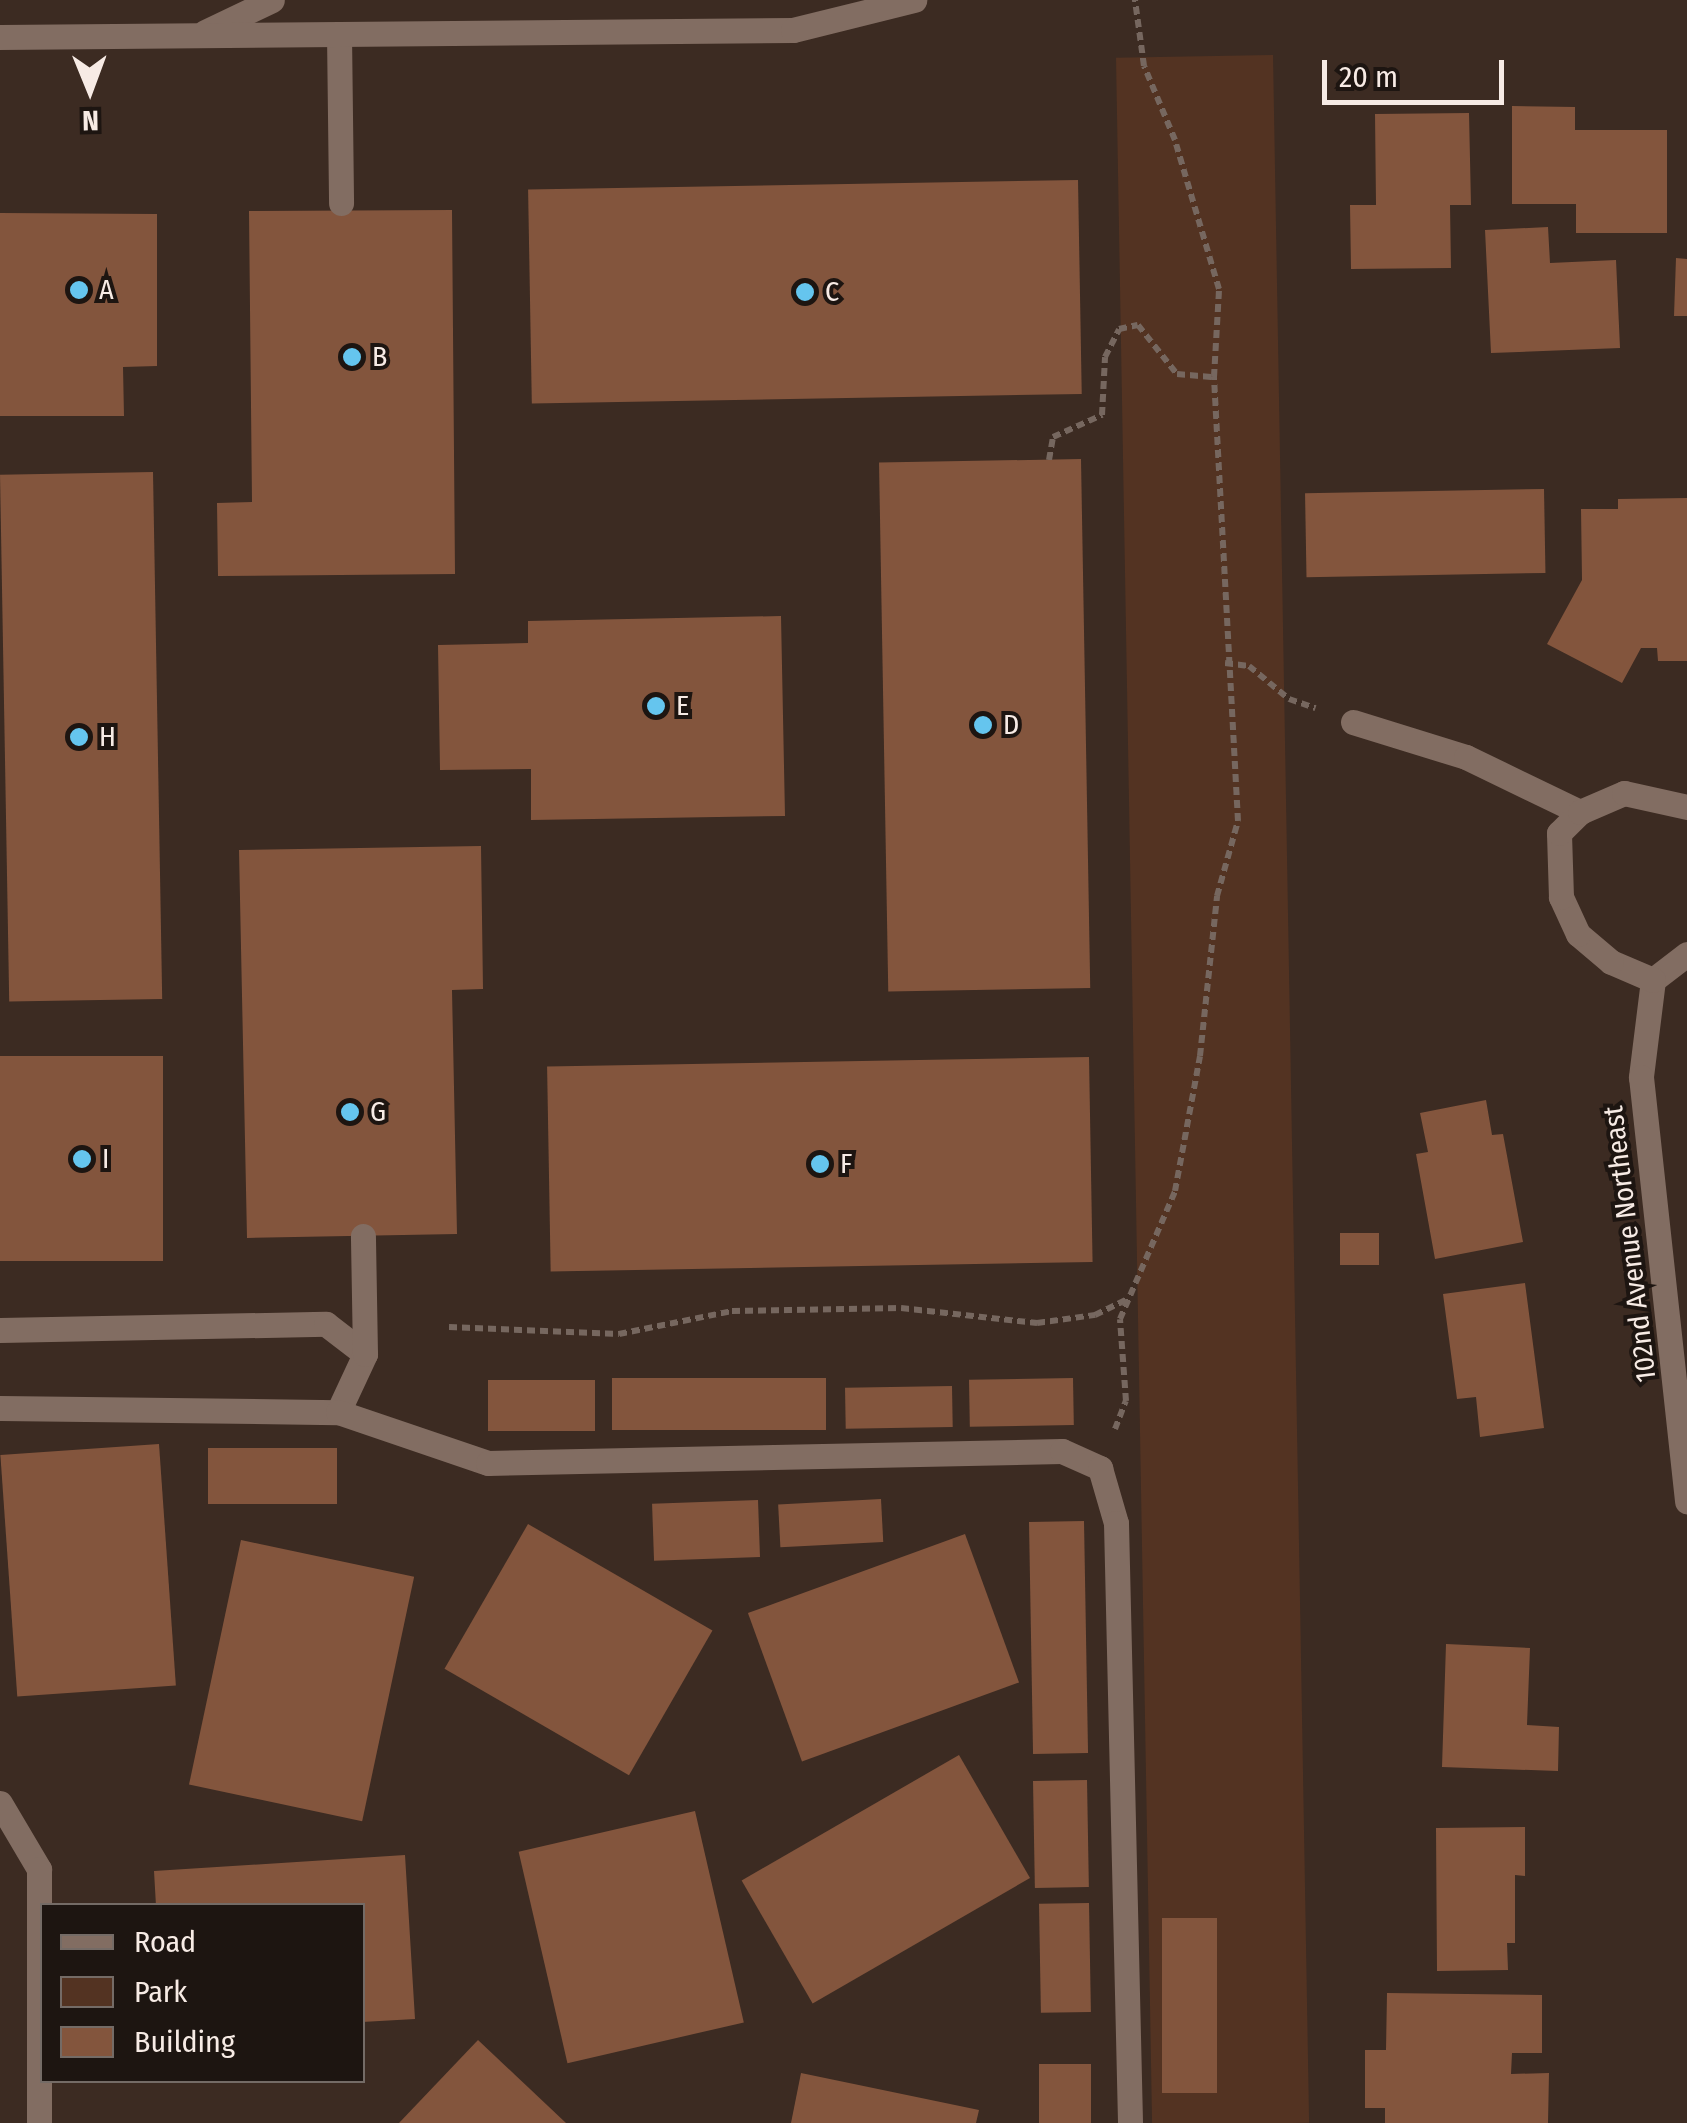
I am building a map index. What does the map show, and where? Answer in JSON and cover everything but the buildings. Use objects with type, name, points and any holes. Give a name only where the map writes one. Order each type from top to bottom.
[{"type":"street","points":[[196,36],[272,0]]},
{"type":"street","points":[[0,38],[792,30],[914,0]]},
{"type":"street","points":[[339,34],[341,203]]},
{"type":"street","points":[[1353,722],[1466,757],[1580,812]]},
{"type":"street","points":[[1687,808],[1624,793],[1580,812],[1560,833],[1561,897],[1578,934],[1610,962],[1653,980],[1687,954]]},
{"type":"street","name":"102nd Avenue Northeast","points":[[1653,980],[1642,1077],[1687,1502]]},
{"type":"street","points":[[338,1412],[365,1354],[363,1236]]},
{"type":"street","points":[[0,1330],[326,1324],[365,1354]]},
{"type":"street","points":[[0,1408],[338,1412],[488,1463],[1062,1451],[1100,1468],[1116,1524],[1130,2123]]},
{"type":"street","points":[[0,1802],[39,1869],[39,2123]]},
{"type":"path","points":[[1100,1468],[1126,1401],[1120,1318],[1175,1191],[1200,1056],[1218,896],[1238,822],[1225,663],[1223,475],[1214,376],[1218,289],[1175,140],[1144,66],[1134,0]]},
{"type":"path","points":[[1049,460],[1053,438],[1102,415],[1105,357],[1120,329],[1138,325],[1177,374],[1214,376]]},
{"type":"path","points":[[1225,663],[1248,666],[1289,699],[1353,722]]},
{"type":"path","points":[[449,1327],[619,1334],[732,1311],[901,1308],[1037,1323],[1094,1315],[1130,1298]]},
{"type":"green space","points":[[1273,55],[1309,2123],[1152,2123],[1116,58]]},
{"type":"place","name":"A","points":[[79,290]]},
{"type":"place","name":"C","points":[[805,292]]},
{"type":"place","name":"B","points":[[352,357]]},
{"type":"place","name":"E","points":[[656,706]]},
{"type":"place","name":"D","points":[[983,725]]},
{"type":"place","name":"H","points":[[79,737]]},
{"type":"place","name":"G","points":[[350,1112]]},
{"type":"place","name":"I","points":[[82,1159]]},
{"type":"place","name":"F","points":[[820,1164]]}]
